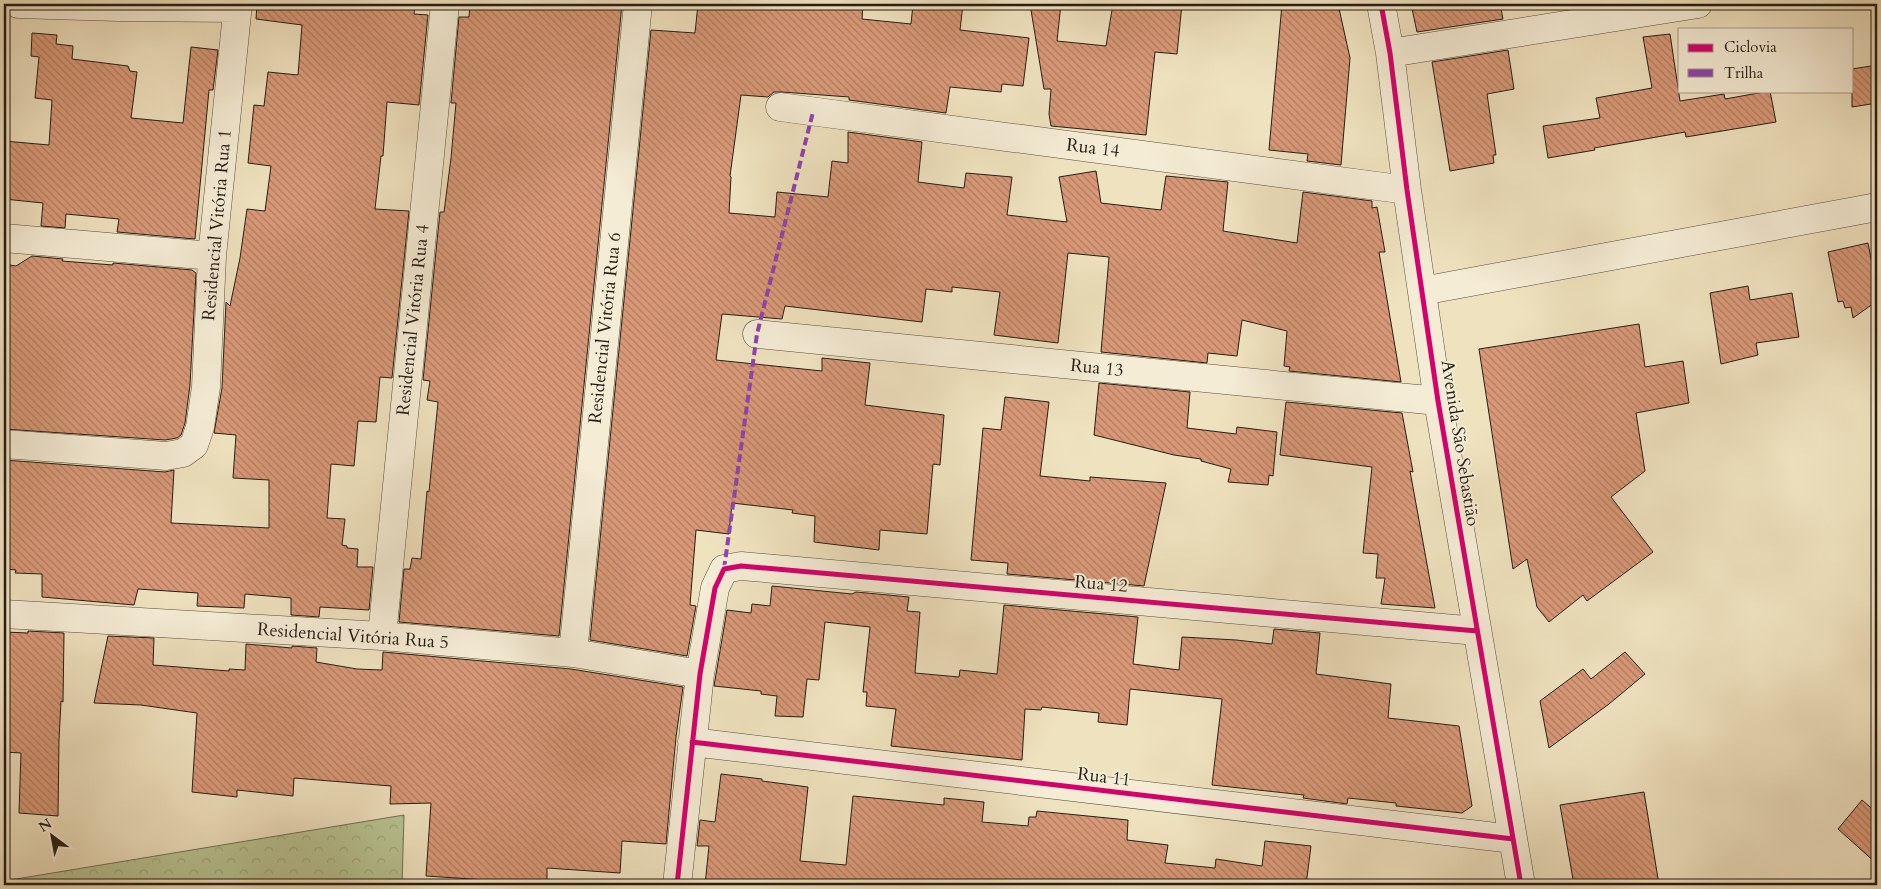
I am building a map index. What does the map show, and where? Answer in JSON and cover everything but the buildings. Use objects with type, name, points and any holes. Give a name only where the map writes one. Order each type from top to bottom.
[{"type":"street","points":[[18,4],[118,8],[237,6]]},
{"type":"street","name":"Residencial Vitória Rua 4","points":[[382,636],[445,4]]},
{"type":"street","name":"Residencial Vitória Rua 6","points":[[573,653],[638,4]]},
{"type":"street","name":"Avenida São Sebastião","points":[[1382,4],[1438,401],[1521,885]]},
{"type":"street","points":[[1390,53],[1698,4]]},
{"type":"street","name":"Residencial Vitória Rua 1","points":[[4,444],[166,456],[183,453],[194,445],[200,427],[206,387],[212,256],[237,6]]},
{"type":"street","name":"Rua 14","points":[[780,107],[1407,190]]},
{"type":"street","points":[[1422,291],[1877,207]]},
{"type":"street","points":[[4,238],[212,256]]},
{"type":"street","name":"Rua 13","points":[[756,334],[1438,401]]},
{"type":"street","name":"Rua 12","points":[[700,674],[715,588],[724,569],[741,566],[1477,631]]},
{"type":"street","name":"Residencial Vitória Rua 5","points":[[4,614],[382,636],[573,653],[700,674]]},
{"type":"street","points":[[677,885],[700,674]]},
{"type":"street","name":"Rua 11","points":[[692,742],[1513,839]]},
{"type":"green space","points":[[404,815],[402,885],[4,885],[4,881]]},
{"type":"marked path","points":[[724,569],[757,334],[813,112]]},
{"type":"cycle path","points":[[1381,4],[1390,53],[1407,190],[1438,401],[1521,885]]},
{"type":"cycle path","points":[[677,885],[700,674],[715,588],[724,569],[741,566],[1477,631]]},
{"type":"cycle path","points":[[692,742],[1513,839]]}]
